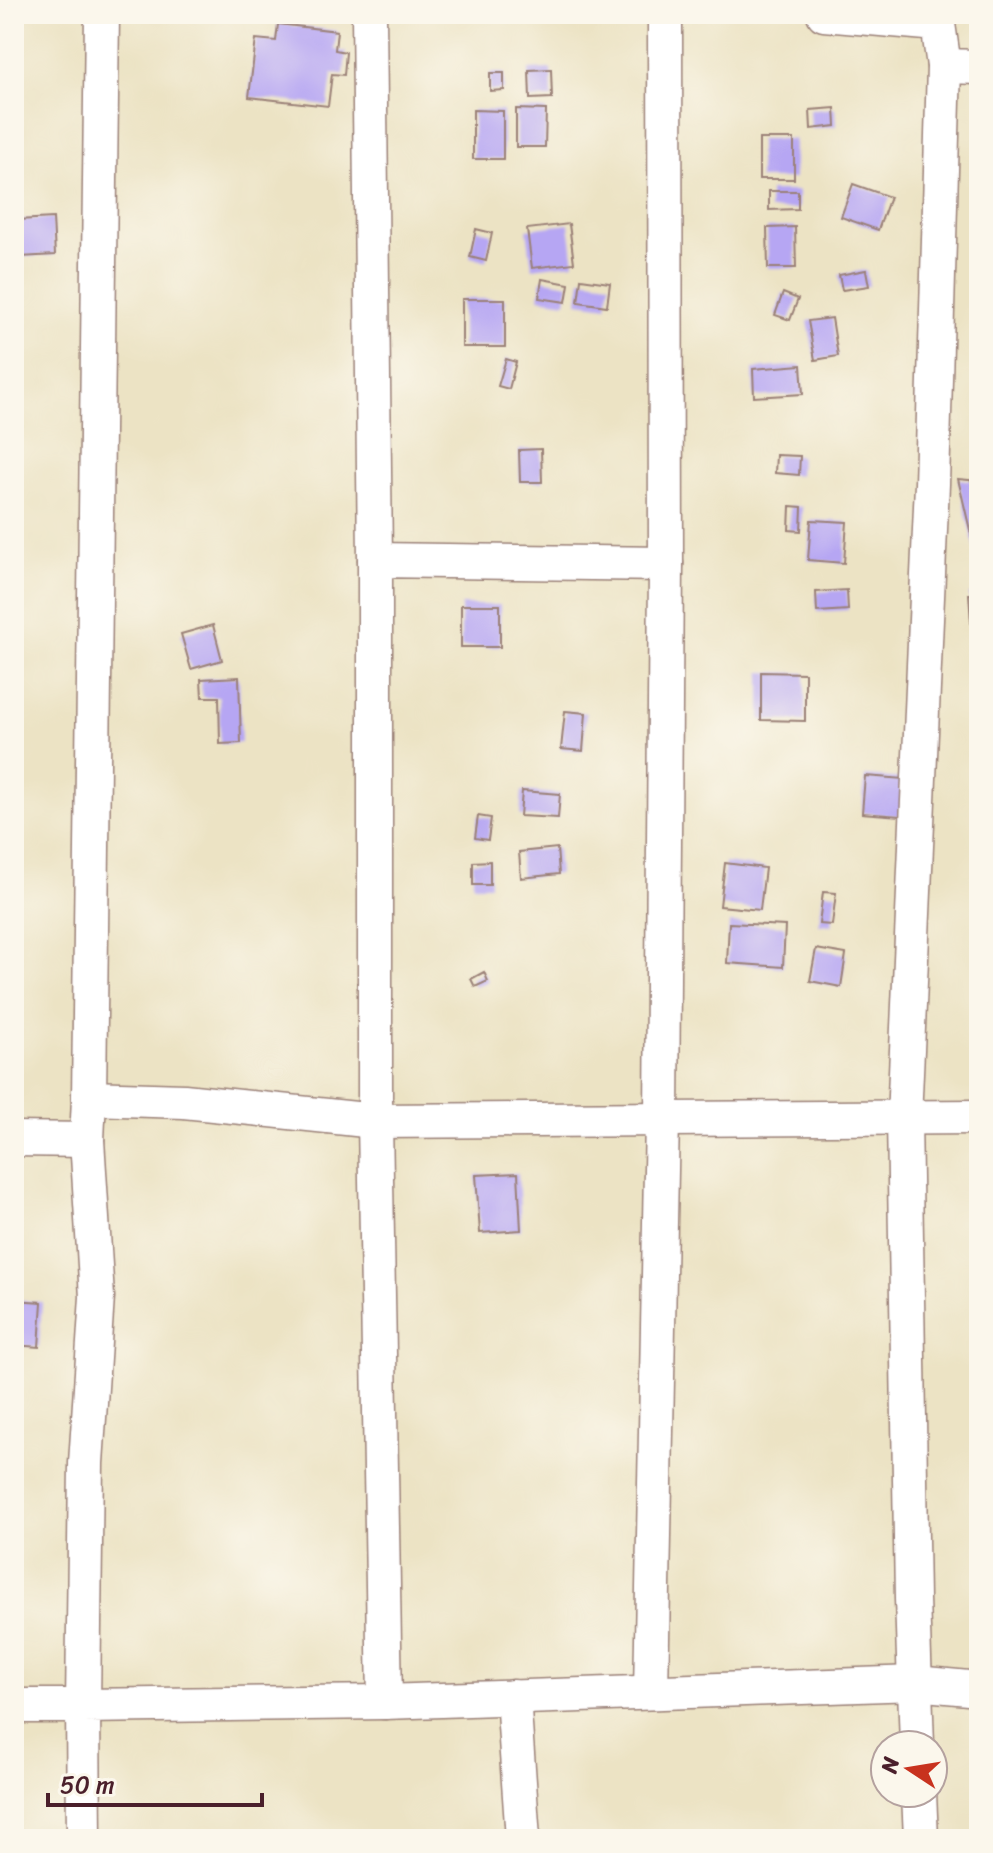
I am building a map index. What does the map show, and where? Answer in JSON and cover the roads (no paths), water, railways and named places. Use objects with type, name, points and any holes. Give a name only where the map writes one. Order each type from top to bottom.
[{"type":"street","points":[[84,1839],[86,1463],[97,1297],[87,1140],[102,14]]},
{"type":"street","points":[[369,14],[375,560],[375,1121],[385,1702]]},
{"type":"street","points":[[651,1692],[662,1118],[666,564],[665,14]]},
{"type":"street","points":[[824,14],[939,19],[944,66],[932,484],[904,1118],[916,1729]]},
{"type":"street","points":[[944,66],[979,67]]},
{"type":"street","points":[[375,560],[666,564]]},
{"type":"street","points":[[89,1098],[184,1101],[375,1121],[979,1117]]},
{"type":"street","points":[[14,1139],[87,1140]]},
{"type":"street","points":[[14,1706],[385,1702],[915,1683],[979,1689]]},
{"type":"street","points":[[513,1697],[523,1839]]},
{"type":"street","points":[[920,1809],[921,1839]]}]
